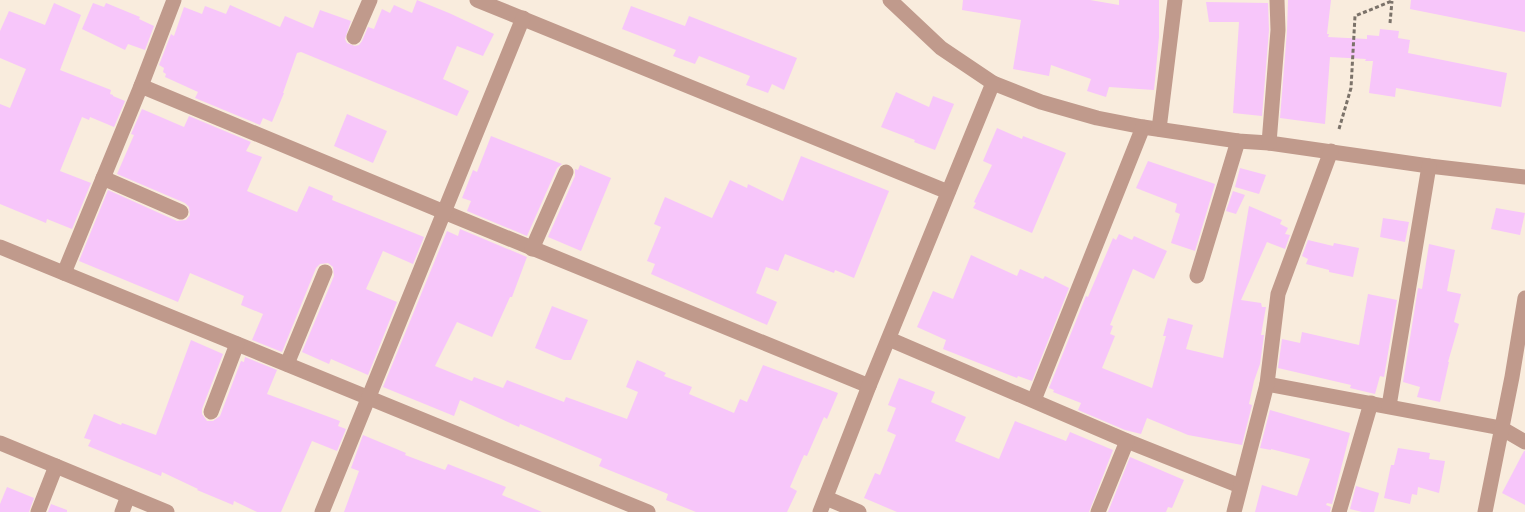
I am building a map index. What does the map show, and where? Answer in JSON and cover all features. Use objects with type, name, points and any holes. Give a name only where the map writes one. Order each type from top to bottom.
[{"type":"street","points":[[64,273],[141,86],[174,0]]},
{"type":"street","points":[[354,37],[370,0]]},
{"type":"street","points":[[477,0],[948,192]]},
{"type":"street","points":[[890,0],[941,48],[993,83],[1097,118],[1238,141],[1269,143],[1429,166],[1525,177]]},
{"type":"street","points":[[1160,129],[1175,0]]},
{"type":"street","points":[[1269,143],[1278,30],[1277,0]]},
{"type":"street","points":[[322,512],[523,18]]},
{"type":"street","points":[[860,512],[823,505],[869,386],[993,83]]},
{"type":"street","points":[[141,86],[869,386]]},
{"type":"street","points":[[1034,400],[1143,127]]},
{"type":"street","points":[[1197,276],[1238,141]]},
{"type":"street","points":[[1234,512],[1267,384],[1278,294],[1330,151]]},
{"type":"street","points":[[1390,406],[1429,166]]},
{"type":"street","points":[[532,248],[566,172]]},
{"type":"street","points":[[103,178],[181,212]]},
{"type":"street","points":[[0,247],[648,512]]},
{"type":"street","points":[[287,364],[325,272]]},
{"type":"street","points":[[1485,512],[1512,377],[1525,298]]},
{"type":"street","points":[[889,339],[1127,441],[1240,486]]},
{"type":"street","points":[[211,412],[237,344]]},
{"type":"street","points":[[1267,384],[1501,428],[1525,442]]},
{"type":"street","points":[[1339,512],[1371,403]]},
{"type":"street","points":[[1098,512],[1127,441]]},
{"type":"street","points":[[0,443],[167,512]]},
{"type":"street","points":[[38,512],[56,466]]},
{"type":"street","points":[[122,512],[128,496]]},
{"type":"path","points":[[1339,129],[1351,88],[1355,16],[1392,0],[1390,23]]},
{"type":"building","points":[[417,0],[494,34],[483,56],[457,46],[443,79],[469,91],[457,116],[301,52],[297,53],[272,122],[263,118],[260,125],[195,98],[198,92],[165,77],[164,68],[159,65],[171,34],[174,36],[184,7],[202,14],[205,6],[226,14],[230,5],[280,27],[285,16],[313,28],[320,10],[351,21],[345,39],[347,43],[355,46],[359,45],[362,41],[368,27],[374,29],[382,9],[390,13],[394,5],[412,13]]},
{"type":"building","points":[[963,0],[1090,0],[1119,5],[1119,0],[1159,0],[1159,37],[1154,90],[1109,87],[1106,97],[1087,91],[1091,79],[1051,65],[1049,76],[1013,69],[1021,20],[962,10]]},
{"type":"building","points":[[1288,0],[1331,0],[1328,37],[1367,39],[1367,35],[1379,36],[1380,29],[1399,31],[1398,38],[1410,40],[1408,53],[1507,73],[1501,107],[1396,88],[1395,97],[1369,93],[1373,61],[1330,57],[1325,124],[1280,118]]},
{"type":"building","points":[[1411,0],[1525,0],[1525,32],[1410,9]]},
{"type":"building","points":[[1206,2],[1268,3],[1269,30],[1262,116],[1233,113],[1239,22],[1209,22]]},
{"type":"building","points":[[54,3],[81,15],[60,70],[111,90],[110,94],[125,101],[114,127],[90,117],[89,120],[82,117],[60,171],[91,183],[72,229],[47,219],[46,223],[0,204],[0,104],[10,108],[26,69],[0,58],[0,31],[9,11],[45,25]]},
{"type":"building","points":[[93,3],[104,7],[106,3],[140,17],[139,19],[154,26],[145,50],[128,44],[125,50],[82,29]]},
{"type":"building","points":[[631,6],[685,26],[689,16],[797,58],[784,90],[772,84],[768,93],[746,85],[750,76],[699,56],[695,64],[673,56],[676,50],[622,29]]},
{"type":"building","points":[[896,92],[929,107],[933,96],[954,104],[935,150],[881,127]]},
{"type":"building","points":[[142,109],[184,127],[189,116],[251,142],[246,151],[262,157],[247,191],[297,212],[309,186],[333,196],[332,200],[424,237],[413,264],[383,251],[366,289],[397,302],[368,375],[331,359],[329,364],[302,352],[334,276],[333,267],[328,263],[320,264],[316,268],[282,352],[252,340],[263,314],[241,305],[244,296],[190,273],[178,302],[79,261],[108,190],[177,221],[186,220],[190,215],[189,207],[185,203],[117,174],[134,135],[131,134]]},
{"type":"building","points":[[347,114],[387,131],[373,163],[334,146]]},
{"type":"building","points":[[997,128],[1022,139],[1023,136],[1066,153],[1032,233],[973,208],[976,203],[974,202],[992,165],[983,161]]},
{"type":"building","points":[[491,136],[562,164],[557,168],[527,236],[467,211],[471,201],[462,198],[473,170],[477,172]]},
{"type":"building","points":[[801,156],[889,191],[854,278],[835,270],[834,273],[785,254],[778,271],[766,267],[756,293],[777,302],[767,325],[651,274],[655,264],[647,261],[661,227],[654,224],[665,197],[712,218],[730,180],[747,188],[748,184],[783,201]]},
{"type":"building","points":[[1148,161],[1215,184],[1195,251],[1171,243],[1180,214],[1175,212],[1177,204],[1136,188]]},
{"type":"building","points":[[580,165],[611,178],[581,251],[548,237],[575,176],[575,169],[578,170]]},
{"type":"building","points":[[1240,168],[1266,175],[1259,194],[1235,187]]},
{"type":"building","points":[[1233,191],[1245,195],[1236,214],[1226,211]]},
{"type":"building","points":[[1249,206],[1282,220],[1280,224],[1288,228],[1285,234],[1290,235],[1285,249],[1267,242],[1241,300],[1261,303],[1262,307],[1266,307],[1261,335],[1264,335],[1260,364],[1254,381],[1249,404],[1252,405],[1242,445],[1188,435],[1147,418],[1141,434],[1125,430],[1078,410],[1081,403],[1053,392],[1054,390],[1049,388],[1086,296],[1088,297],[1113,238],[1116,240],[1119,234],[1132,240],[1134,236],[1167,251],[1154,279],[1133,269],[1110,325],[1113,326],[1110,334],[1115,336],[1102,368],[1152,388],[1166,336],[1163,336],[1168,318],[1193,325],[1186,349],[1223,358]]},
{"type":"building","points":[[1496,208],[1525,213],[1520,235],[1491,229]]},
{"type":"building","points":[[1383,218],[1409,222],[1405,242],[1380,237]]},
{"type":"building","points":[[460,229],[527,257],[512,297],[510,297],[492,337],[457,322],[435,366],[472,381],[474,377],[503,388],[507,380],[564,402],[566,397],[627,419],[638,392],[626,387],[637,360],[666,373],[664,376],[692,387],[689,394],[734,413],[740,399],[747,402],[763,365],[838,393],[827,419],[824,417],[807,456],[804,455],[790,487],[797,491],[787,512],[696,512],[666,500],[668,494],[599,466],[602,459],[520,424],[519,427],[460,400],[454,416],[383,387],[447,231],[458,236]]},
{"type":"building","points":[[1308,240],[1333,246],[1334,243],[1359,248],[1353,277],[1329,272],[1329,270],[1306,264],[1308,259],[1302,256]]},
{"type":"building","points":[[1429,244],[1455,250],[1447,291],[1461,294],[1454,322],[1459,324],[1448,362],[1440,402],[1417,397],[1420,387],[1403,382],[1418,288],[1422,289]]},
{"type":"building","points":[[971,255],[1017,276],[1020,269],[1043,279],[1045,276],[1069,288],[1032,381],[1018,376],[1017,378],[943,349],[946,340],[917,327],[933,291],[953,299]]},
{"type":"building","points":[[1368,294],[1397,300],[1384,377],[1380,376],[1375,394],[1350,388],[1351,385],[1278,368],[1282,339],[1300,343],[1302,332],[1359,345]]},
{"type":"building","points":[[552,306],[588,320],[571,360],[564,360],[535,348]]},
{"type":"building","points":[[191,340],[223,354],[202,409],[202,414],[207,421],[213,421],[220,416],[241,361],[244,362],[245,357],[277,370],[267,394],[340,421],[338,426],[346,429],[337,451],[312,441],[281,512],[257,512],[234,501],[233,505],[197,490],[162,472],[161,476],[88,446],[91,440],[84,438],[94,414],[121,425],[122,423],[156,435]]},
{"type":"building","points":[[899,378],[935,392],[931,402],[966,417],[955,441],[999,459],[1015,421],[1066,441],[1070,432],[1113,450],[1089,512],[897,512],[864,498],[875,473],[880,475],[896,435],[887,431],[896,408],[888,405]]},
{"type":"building","points":[[1270,410],[1350,433],[1332,504],[1327,503],[1326,505],[1331,507],[1330,512],[1255,512],[1262,485],[1297,496],[1310,459],[1260,448]]},
{"type":"building","points":[[363,435],[406,453],[405,455],[445,470],[448,464],[506,487],[502,495],[542,512],[344,512],[359,471],[351,468]]},
{"type":"building","points":[[1398,448],[1430,453],[1429,459],[1445,461],[1439,493],[1418,487],[1417,495],[1412,494],[1410,504],[1384,498],[1391,465],[1394,465]]},
{"type":"building","points":[[1525,451],[1525,505],[1502,493]]},
{"type":"building","points":[[1130,457],[1184,480],[1172,508],[1168,507],[1166,512],[1108,512]]},
{"type":"building","points":[[1356,486],[1379,493],[1374,512],[1350,509]]},
{"type":"building","points":[[7,487],[34,498],[29,512],[0,512],[0,504]]},
{"type":"building","points":[[51,504],[67,510],[67,512],[48,512]]}]
